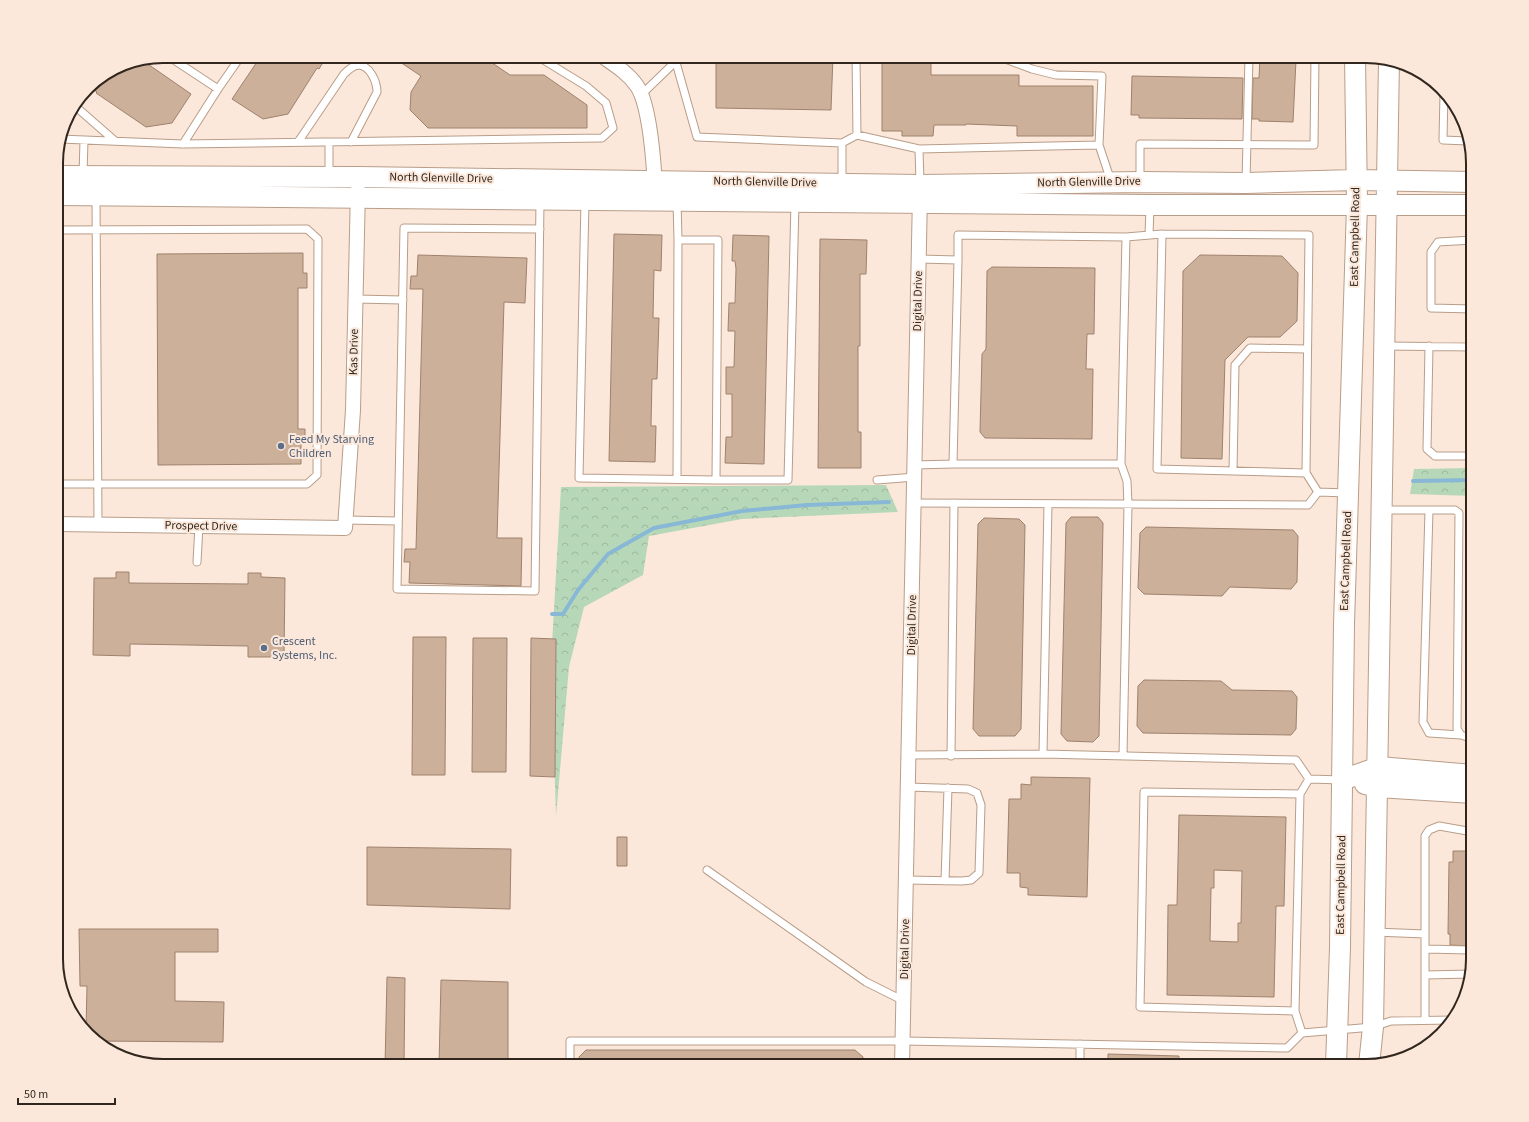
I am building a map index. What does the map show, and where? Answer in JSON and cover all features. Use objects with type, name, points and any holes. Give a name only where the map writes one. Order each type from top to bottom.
[{"type":"street","points":[[619,63],[638,87],[647,114],[656,190]]},
{"type":"street","name":"East Campbell Road","points":[[1336,1059],[1348,493],[1357,205],[1355,63]]},
{"type":"street","points":[[1370,1059],[1373,1027],[1379,767],[1389,66]]},
{"type":"street","name":"North Glenville Drive","points":[[63,193],[93,184],[359,177],[677,191],[795,201],[1111,182],[1246,183],[1356,180],[1466,182]]},
{"type":"street","name":"Kas Drive","points":[[345,524],[353,410],[357,197],[359,177]]},
{"type":"street","name":"North Glenville Drive","points":[[63,178],[93,184],[357,197],[585,199],[656,190]]},
{"type":"street","points":[[1140,182],[1150,205]]},
{"type":"street","name":"North Glenville Drive","points":[[677,191],[842,184],[920,193],[1150,205],[1466,205]]},
{"type":"street","name":"Digital Drive","points":[[902,1059],[920,193]]},
{"type":"street","name":"Prospect Drive","points":[[63,524],[199,526],[345,524]]},
{"type":"street","points":[[1342,780],[1379,767],[1466,774]]},
{"type":"street","points":[[1342,780],[1378,787],[1466,793]]},
{"type":"lane","points":[[179,63],[218,89]]},
{"type":"lane","points":[[183,144],[218,89],[237,63]]},
{"type":"lane","points":[[66,139],[183,144],[602,138],[614,128],[606,103],[586,86],[548,63]]},
{"type":"lane","points":[[640,95],[673,63]]},
{"type":"lane","points":[[678,63],[697,137],[842,143],[857,135],[919,149],[1099,145]]},
{"type":"lane","points":[[856,63],[857,135]]},
{"type":"lane","points":[[1019,63],[1056,75],[1102,76],[1099,145],[1111,182]]},
{"type":"lane","points":[[1246,183],[1249,63]]},
{"type":"lane","points":[[1140,182],[1140,144],[1314,145],[1315,63]]},
{"type":"lane","points":[[298,142],[344,74],[352,67],[358,65],[366,68],[372,76],[377,85],[377,92],[351,142]]},
{"type":"lane","points":[[1444,101],[1443,140],[1463,141]]},
{"type":"lane","points":[[79,109],[115,141]]},
{"type":"lane","points":[[84,140],[93,184],[96,230],[98,525]]},
{"type":"lane","points":[[329,142],[329,177]]},
{"type":"lane","points":[[842,143],[842,184]]},
{"type":"lane","points":[[919,149],[920,193]]},
{"type":"lane","points":[[677,191],[677,480]]},
{"type":"lane","points":[[540,199],[540,229],[535,592],[397,590],[404,228],[540,229]]},
{"type":"lane","points":[[585,199],[579,478],[677,480],[788,480],[795,201]]},
{"type":"lane","points":[[1149,235],[1150,205]]},
{"type":"lane","points":[[63,230],[307,229],[318,239],[317,476],[307,484],[63,484]]},
{"type":"lane","points":[[1162,234],[1157,469],[1306,473]]},
{"type":"lane","points":[[953,464],[958,235],[1126,237],[1162,234],[1309,235],[1306,473],[1318,492]]},
{"type":"lane","points":[[1123,756],[1128,505],[1127,481],[1121,464],[1126,237]]},
{"type":"lane","points":[[678,240],[718,240],[716,480]]},
{"type":"lane","points":[[1466,240],[1438,242],[1431,252],[1430,308],[1466,309]]},
{"type":"lane","points":[[919,259],[958,260]]},
{"type":"lane","points":[[355,299],[402,300]]},
{"type":"lane","points":[[1384,346],[1466,347]]},
{"type":"lane","points":[[1429,346],[1427,449],[1435,456],[1466,456]]},
{"type":"lane","points":[[1233,471],[1236,365],[1250,348],[1307,349]]},
{"type":"lane","points":[[877,480],[953,464],[1121,464]]},
{"type":"lane","points":[[1318,492],[1348,493]]},
{"type":"lane","points":[[914,503],[1308,505],[1318,492]]},
{"type":"lane","points":[[951,756],[954,503]]},
{"type":"lane","points":[[1043,754],[1048,504]]},
{"type":"lane","points":[[1382,510],[1455,510],[1459,513],[1457,729],[1461,735]]},
{"type":"lane","points":[[1429,510],[1423,722],[1429,733],[1466,737]]},
{"type":"lane","points":[[345,524],[398,521]]},
{"type":"lane","points":[[197,562],[199,526]]},
{"type":"lane","points":[[909,755],[951,756],[1043,754],[1296,760],[1309,779]]},
{"type":"lane","points":[[1309,779],[1342,780]]},
{"type":"lane","points":[[1302,1033],[1295,1011],[1300,794],[1309,779]]},
{"type":"lane","points":[[906,880],[971,880],[979,873],[981,805],[978,793],[974,790],[908,787]]},
{"type":"lane","points":[[946,881],[948,788]]},
{"type":"lane","points":[[1295,1011],[1140,1007],[1144,792],[1300,794]]},
{"type":"lane","points":[[1425,1020],[1425,836],[1429,830],[1439,826],[1466,831]]},
{"type":"lane","points":[[707,870],[866,982],[904,1001]]},
{"type":"lane","points":[[1375,932],[1425,934]]},
{"type":"lane","points":[[1425,949],[1466,949]]},
{"type":"lane","points":[[1425,975],[1465,974]]},
{"type":"lane","points":[[570,1059],[570,1041],[903,1041],[1287,1048],[1302,1033],[1373,1027],[1391,1021],[1445,1020]]},
{"type":"lane","points":[[1080,1044],[1080,1059]]},
{"type":"green space","points":[[1466,468],[1466,496],[1410,494],[1414,469]]},
{"type":"green space","points":[[886,485],[898,512],[742,519],[649,536],[643,575],[584,607],[569,667],[556,816],[551,661],[561,487]]},
{"type":"building","points":[[256,63],[323,63],[319,69],[317,68],[288,114],[263,119],[232,99]]},
{"type":"building","points":[[402,63],[492,63],[510,75],[544,75],[587,105],[587,128],[428,128],[410,110],[411,92],[421,76]]},
{"type":"building","points":[[716,63],[833,63],[831,110],[716,108]]},
{"type":"building","points":[[882,63],[931,63],[931,75],[1019,75],[1019,86],[1093,86],[1093,136],[1017,136],[1017,126],[966,124],[934,125],[933,136],[902,136],[902,131],[882,131]]},
{"type":"building","points":[[1260,63],[1296,63],[1293,122],[1259,121],[1259,119],[1252,119],[1253,78],[1259,78]]},
{"type":"building","points":[[148,64],[191,94],[172,123],[146,127],[96,93],[97,92],[94,90],[119,73],[131,68]]},
{"type":"building","points":[[1132,76],[1243,78],[1242,119],[1139,118],[1139,115],[1131,115]]},
{"type":"building","points":[[614,234],[662,235],[661,271],[654,270],[653,318],[659,318],[657,379],[652,379],[651,426],[656,426],[655,462],[609,461]]},
{"type":"building","points":[[733,235],[769,236],[764,464],[725,463],[726,437],[732,437],[732,394],[726,394],[726,367],[734,367],[735,331],[728,331],[729,303],[735,303],[736,269],[735,261],[732,261]]},
{"type":"building","points":[[820,239],[867,240],[866,274],[860,274],[860,346],[858,346],[858,432],[861,432],[861,468],[818,468]]},
{"type":"building","points":[[303,253],[303,273],[307,273],[307,288],[298,288],[298,429],[305,429],[305,443],[301,443],[301,464],[158,465],[157,254]]},
{"type":"building","points":[[418,255],[527,258],[525,303],[504,302],[497,538],[522,538],[521,586],[409,583],[410,562],[404,562],[405,549],[416,549],[423,289],[410,289],[411,276],[417,276]]},
{"type":"building","points":[[1200,255],[1282,256],[1298,273],[1297,321],[1280,337],[1248,337],[1225,360],[1222,459],[1181,458],[1183,271]]},
{"type":"building","points":[[992,267],[1095,268],[1094,334],[1087,334],[1086,369],[1093,369],[1092,439],[985,438],[980,432],[982,354],[986,349],[987,271]]},
{"type":"building","points":[[1071,517],[1098,517],[1103,523],[1099,736],[1093,742],[1067,741],[1061,734],[1066,523]]},
{"type":"building","points":[[984,518],[1019,519],[1025,525],[1021,729],[1015,736],[979,736],[973,729],[978,524]]},
{"type":"building","points":[[1146,527],[1293,530],[1298,536],[1297,582],[1291,589],[1230,587],[1222,596],[1144,594],[1138,588],[1140,533]]},
{"type":"building","points":[[116,572],[129,572],[129,583],[248,584],[248,573],[261,573],[261,577],[285,578],[284,657],[248,657],[248,646],[130,644],[130,656],[93,655],[94,578],[116,578]]},
{"type":"building","points":[[413,637],[446,637],[445,775],[412,775]]},
{"type":"building","points":[[473,638],[507,638],[506,772],[472,772]]},
{"type":"building","points":[[531,638],[556,639],[555,777],[530,776]]},
{"type":"building","points":[[1144,680],[1221,681],[1232,690],[1292,691],[1297,697],[1296,729],[1291,735],[1143,733],[1137,726],[1138,686]]},
{"type":"building","points":[[1031,777],[1090,778],[1087,897],[1028,895],[1028,888],[1020,887],[1020,873],[1007,873],[1009,799],[1021,799],[1021,784],[1031,785]]},
{"type":"building","points":[[1179,815],[1286,817],[1284,906],[1276,906],[1274,997],[1167,995],[1168,905],[1177,905]],"holes":[[[1214,870],[1242,871],[1241,923],[1238,923],[1238,942],[1210,941],[1211,888],[1214,888]]]},
{"type":"building","points":[[617,837],[627,837],[627,866],[617,866]]},
{"type":"building","points":[[367,847],[511,849],[510,909],[367,905]]},
{"type":"building","points":[[1453,851],[1466,851],[1466,946],[1450,945],[1450,934],[1448,934],[1449,862],[1453,862]]},
{"type":"building","points":[[79,929],[218,929],[218,952],[175,952],[175,1001],[224,1002],[223,1042],[106,1041],[86,1023],[87,986],[80,986]]},
{"type":"building","points":[[387,977],[405,978],[404,1059],[385,1059]]},
{"type":"building","points":[[441,980],[508,982],[508,1059],[439,1059]]},
{"type":"building","points":[[586,1050],[855,1050],[863,1057],[863,1059],[579,1059],[579,1057]]},
{"type":"building","points":[[1108,1054],[1179,1056],[1179,1059],[1108,1059]]},
{"type":"waterway","points":[[1413,481],[1466,480]]},
{"type":"waterway","points":[[552,614],[563,614],[578,590],[608,554],[654,528],[742,511],[807,505],[889,502]]},
{"type":"place","name":"Feed My Starving Children","points":[[281,446]]},
{"type":"place","name":"Crescent Systems, Inc.","points":[[264,648]]}]
